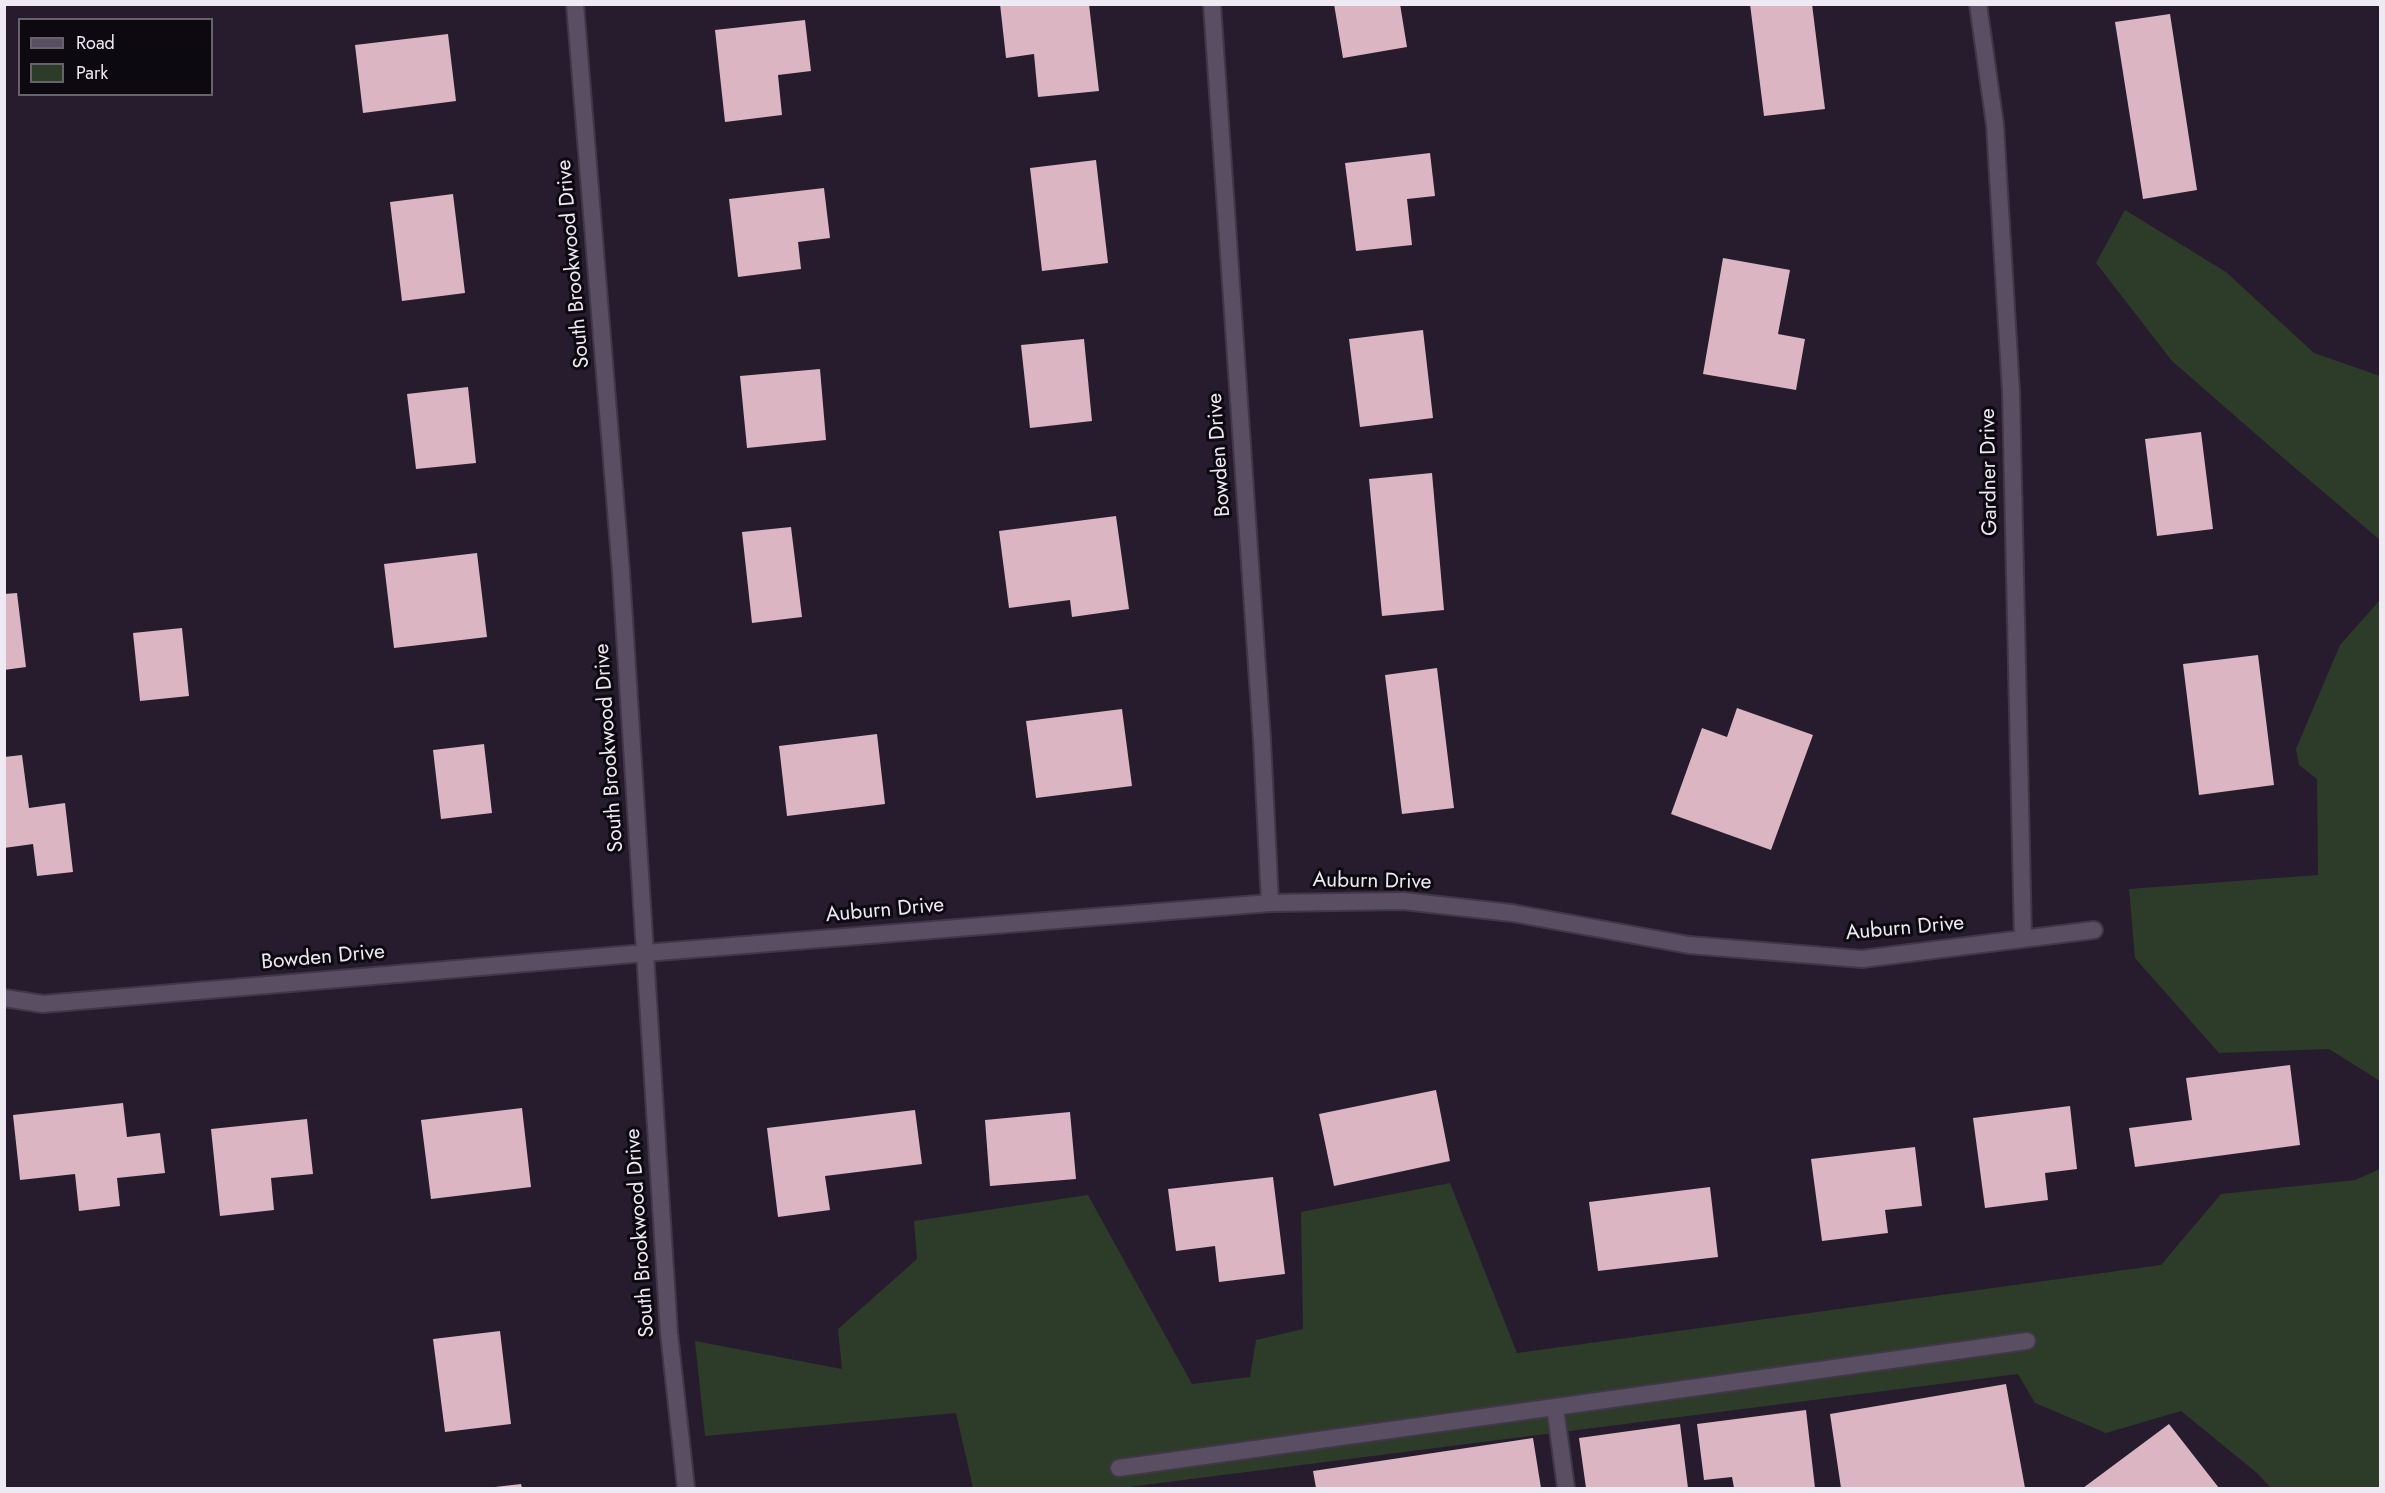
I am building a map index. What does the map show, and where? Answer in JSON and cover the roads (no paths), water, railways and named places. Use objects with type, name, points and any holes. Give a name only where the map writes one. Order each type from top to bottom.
[{"type":"street","name":"South Brookwood Drive","points":[[575,4],[621,572],[669,1334],[686,1488]]},
{"type":"street","name":"Bowden Drive","points":[[1212,4],[1262,740],[1270,903]]},
{"type":"street","name":"Gardner Drive","points":[[1978,4],[1995,125],[2011,392],[2023,939]]},
{"type":"street","name":"Auburn Drive","points":[[645,953],[1270,903],[1403,901],[1512,913],[1689,945],[1862,959],[2094,930]]},
{"type":"street","name":"Bowden Drive","points":[[4,998],[44,1004],[645,953]]},
{"type":"street","points":[[1119,1468],[2027,1341]]},
{"type":"street","points":[[1555,1407],[1566,1488]]}]
